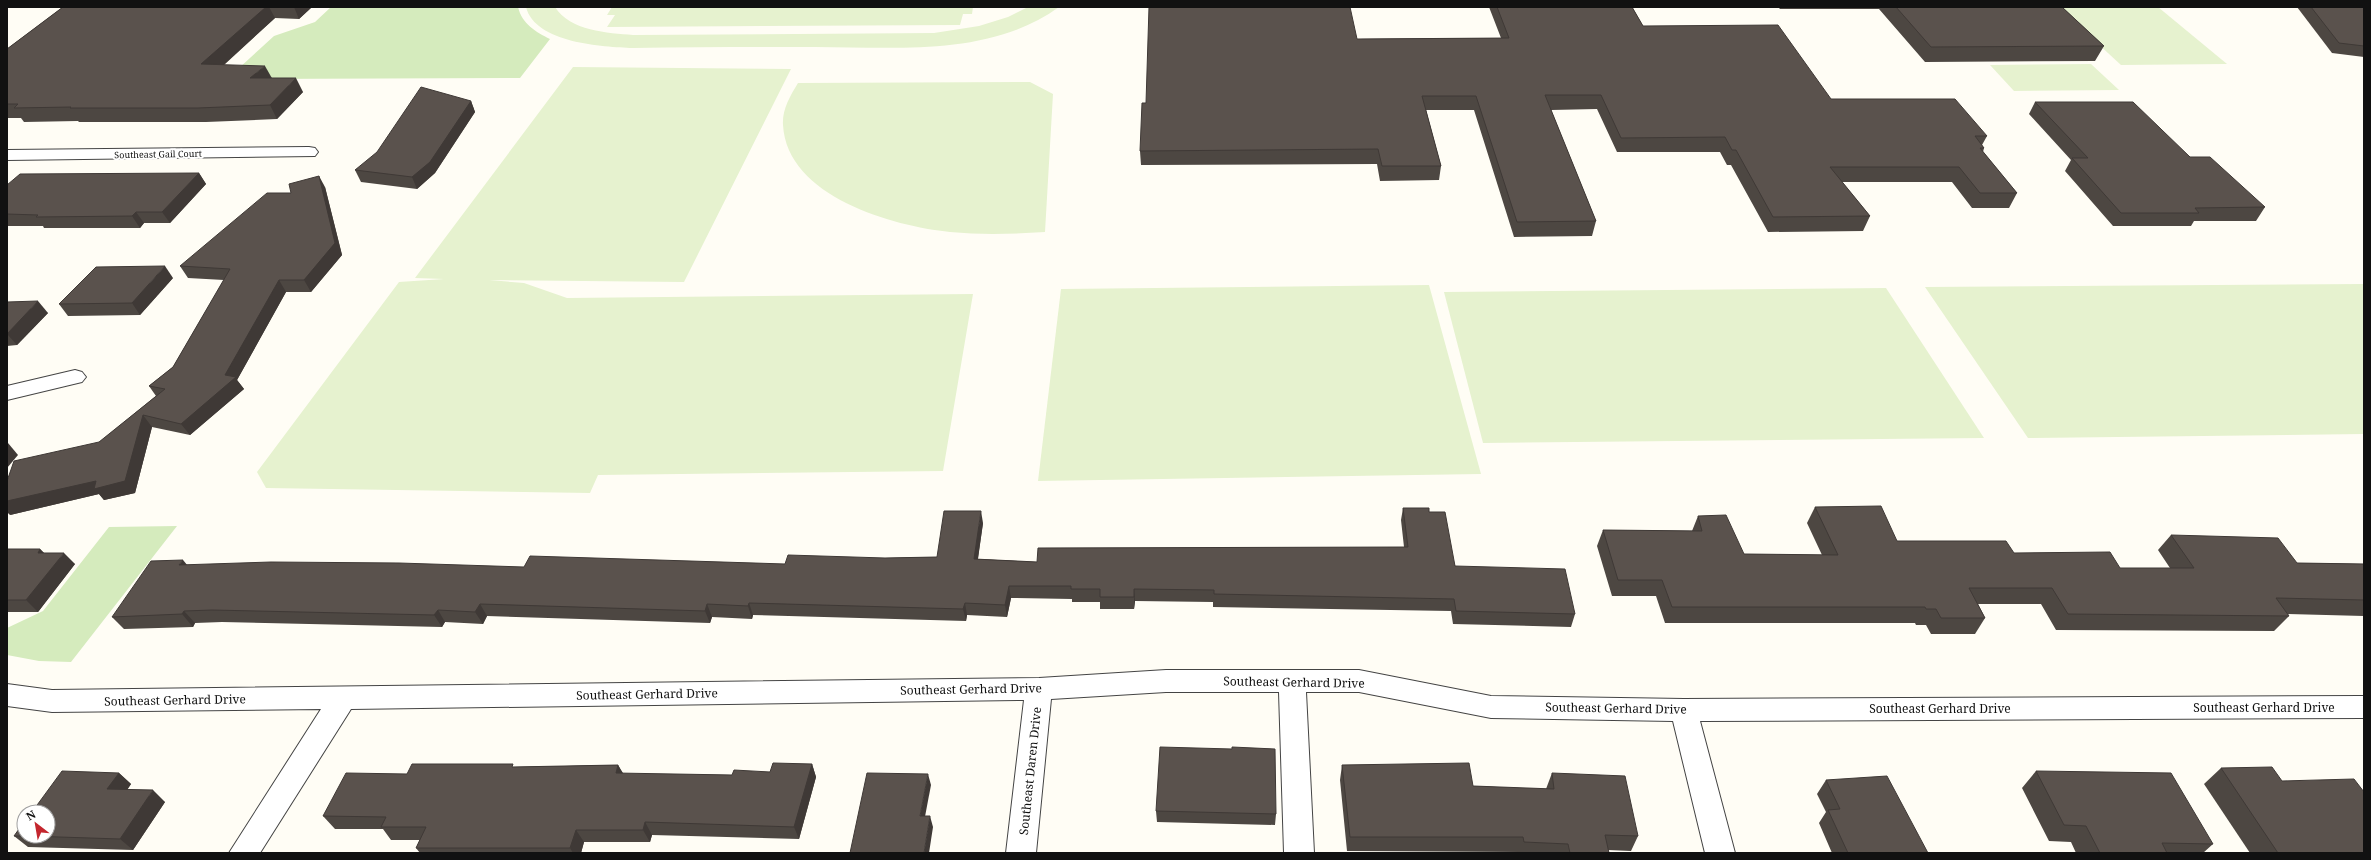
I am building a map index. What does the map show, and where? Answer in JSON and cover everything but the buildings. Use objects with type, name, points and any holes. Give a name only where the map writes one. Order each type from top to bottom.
[{"type":"street","name":"Southeast Gail Court","points":[[7,155],[309,152]]},
{"type":"street","points":[[7,393],[75,377]]},
{"type":"street","name":"Southeast Gerhard Drive","points":[[7,696],[52,701],[343,698],[1039,688],[1166,681],[1359,681],[1491,707],[1684,710],[2364,706]]},
{"type":"street","points":[[1292,681],[1299,853]]},
{"type":"street","name":"Southeast Daren Drive","points":[[1021,853],[1039,688]]},
{"type":"street","points":[[244,853],[343,698]]},
{"type":"street","points":[[1684,710],[1720,853]]},
{"type":"green space","points":[[331,7],[518,7],[526,23],[530,27],[550,39],[520,78],[227,79],[274,36],[315,22]]},
{"type":"green space","points":[[526,7],[555,7],[562,15],[580,26],[601,32],[633,35],[934,33],[979,26],[1008,17],[1028,7],[1059,7],[1032,23],[1003,34],[973,42],[941,46],[909,48],[633,48],[588,44],[556,36],[542,28],[532,19]]},
{"type":"green space","points":[[612,7],[973,7],[972,14],[963,14],[960,25],[607,27],[615,15],[607,15]]},
{"type":"green space","points":[[2058,7],[2158,7],[2227,64],[2121,65]]},
{"type":"green space","points":[[2091,64],[2119,90],[2014,91],[1990,65]]},
{"type":"green space","points":[[573,67],[791,69],[684,282],[489,280],[524,283],[567,298],[973,294],[943,471],[598,475],[590,493],[266,488],[257,472],[399,282],[444,279],[415,278]]},
{"type":"green space","points":[[1030,82],[1053,94],[1045,232],[974,234],[950,232],[900,223],[873,214],[847,203],[823,189],[803,171],[789,150],[783,125],[785,109],[789,98],[798,83]]},
{"type":"green space","points":[[2364,284],[2364,434],[2028,438],[1925,287]]},
{"type":"green space","points":[[1429,285],[1481,474],[1038,481],[1061,289]]},
{"type":"green space","points":[[1886,288],[1984,438],[1483,443],[1444,292]]},
{"type":"green space","points":[[177,526],[71,662],[39,661],[7,655],[7,628],[43,611],[109,527]]}]
